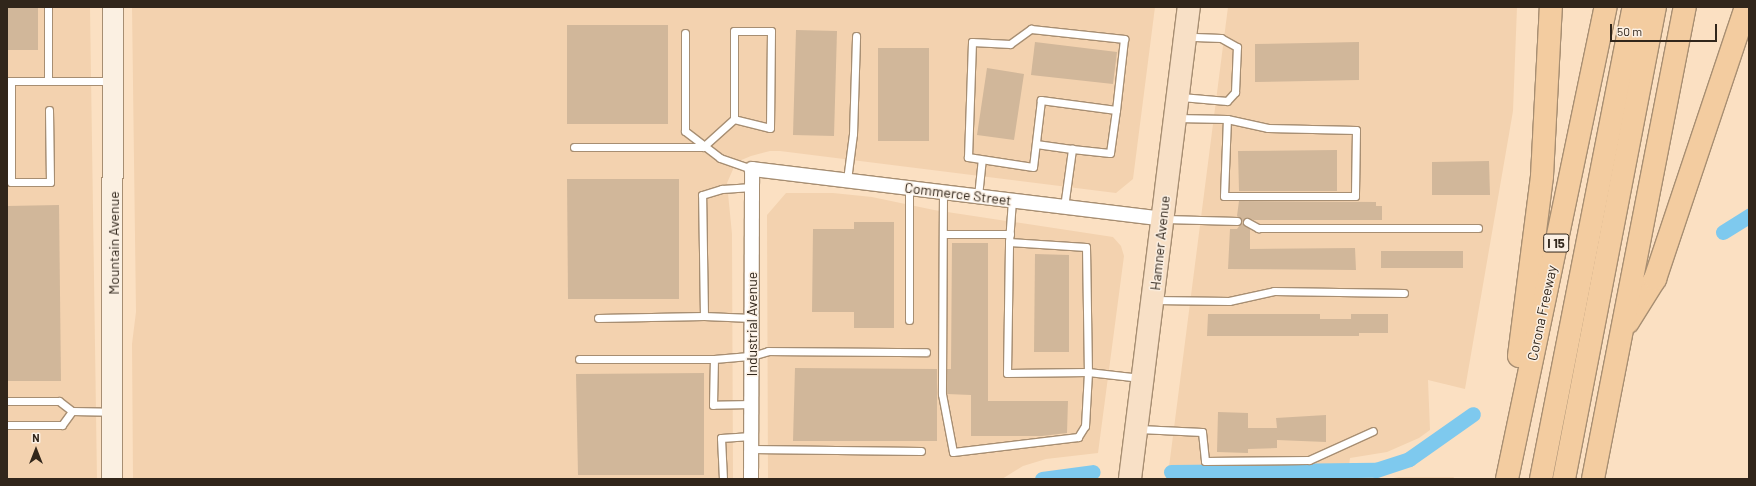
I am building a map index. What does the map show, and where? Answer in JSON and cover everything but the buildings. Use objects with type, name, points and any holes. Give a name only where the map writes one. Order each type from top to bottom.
[{"type":"highway","points":[[1505,479],[1542,176],[1551,7]]},
{"type":"highway","name":"Corona Freeway","points":[[1505,479],[1606,7]]},
{"type":"highway","points":[[1541,479],[1634,7]]},
{"type":"highway","points":[[1564,479],[1655,7]]},
{"type":"highway","points":[[1592,479],[1685,7]]},
{"type":"highway","points":[[1621,333],[1655,278],[1746,7]]},
{"type":"main road","name":"Mountain Avenue","points":[[112,479],[113,7]]},
{"type":"main road","name":"Hamner Avenue","points":[[1130,479],[1154,300],[1174,118],[1189,7]]},
{"type":"street","name":"Commerce Street","points":[[752,169],[1163,219]]},
{"type":"street","name":"Industrial Avenue","points":[[752,169],[752,479]]},
{"type":"lane","points":[[48,7],[48,81]]},
{"type":"lane","points":[[1036,144],[1110,153],[1116,110],[1124,39],[1031,29],[1010,44],[972,42],[968,157],[1033,167],[1041,100],[1116,110]]},
{"type":"lane","points":[[574,147],[703,147],[734,119],[734,31],[771,30],[770,128],[734,119]]},
{"type":"lane","points":[[685,33],[685,131],[703,147],[720,158],[752,169]]},
{"type":"lane","points":[[847,180],[854,134],[856,36]]},
{"type":"lane","points":[[1177,97],[1227,101],[1235,92],[1237,47],[1221,38],[1185,36]]},
{"type":"lane","points":[[49,110],[50,182],[11,182],[9,81],[114,81]]},
{"type":"lane","points":[[1174,118],[1227,120],[1268,128],[1356,130],[1354,196],[1224,196],[1227,120]]},
{"type":"lane","points":[[1064,207],[1072,149]]},
{"type":"lane","points":[[978,196],[982,160]]},
{"type":"lane","points":[[704,316],[702,195],[722,189],[752,187]]},
{"type":"lane","points":[[909,188],[909,320]]},
{"type":"lane","points":[[943,192],[942,394],[953,452],[1078,437],[1084,426],[1088,372],[1086,247],[1009,242]]},
{"type":"lane","points":[[1012,200],[1009,242],[1007,373],[1088,372],[1143,379]]},
{"type":"lane","points":[[1163,219],[1237,221]]},
{"type":"lane","points":[[1247,222],[1258,228],[1478,228]]},
{"type":"lane","points":[[943,234],[1010,234]]},
{"type":"lane","points":[[1154,300],[1230,301],[1274,291],[1404,293]]},
{"type":"lane","points":[[598,318],[704,316],[752,318]]},
{"type":"lane","points":[[579,359],[714,359],[752,356],[768,351],[926,352]]},
{"type":"lane","points":[[714,359],[713,405],[752,404]]},
{"type":"lane","points":[[7,401],[59,401],[72,411],[113,412]]},
{"type":"lane","points":[[7,425],[62,425],[72,411]]},
{"type":"lane","points":[[1137,429],[1202,432],[1205,461],[1309,460],[1373,431]]},
{"type":"lane","points":[[723,479],[721,438],[752,443],[921,451]]},
{"type":"shaded area","points":[[7,7],[90,7],[97,479],[7,479]]},
{"type":"shaded area","points":[[132,7],[1155,7],[1133,179],[1116,193],[780,151],[770,151],[739,161],[734,167],[727,183],[732,234],[733,479],[133,479],[132,344],[136,312]]},
{"type":"shaded area","points":[[1228,7],[1517,7],[1513,111],[1465,389],[1428,380],[1430,430],[1419,438],[1387,452],[1350,458],[1349,466],[1169,467]]},
{"type":"shaded area","points":[[786,193],[833,193],[872,197],[934,210],[1113,237],[1121,246],[1124,256],[1098,453],[1046,459],[1023,466],[1002,479],[768,479],[767,215]]},
{"type":"shaded area","points":[[1399,477],[1454,477],[1453,479],[1387,479]]},
{"type":"waterway","points":[[1723,232],[1749,216]]},
{"type":"waterway","points":[[1171,472],[1376,470],[1409,459],[1473,414]]},
{"type":"waterway","points":[[1042,479],[1093,472]]}]
